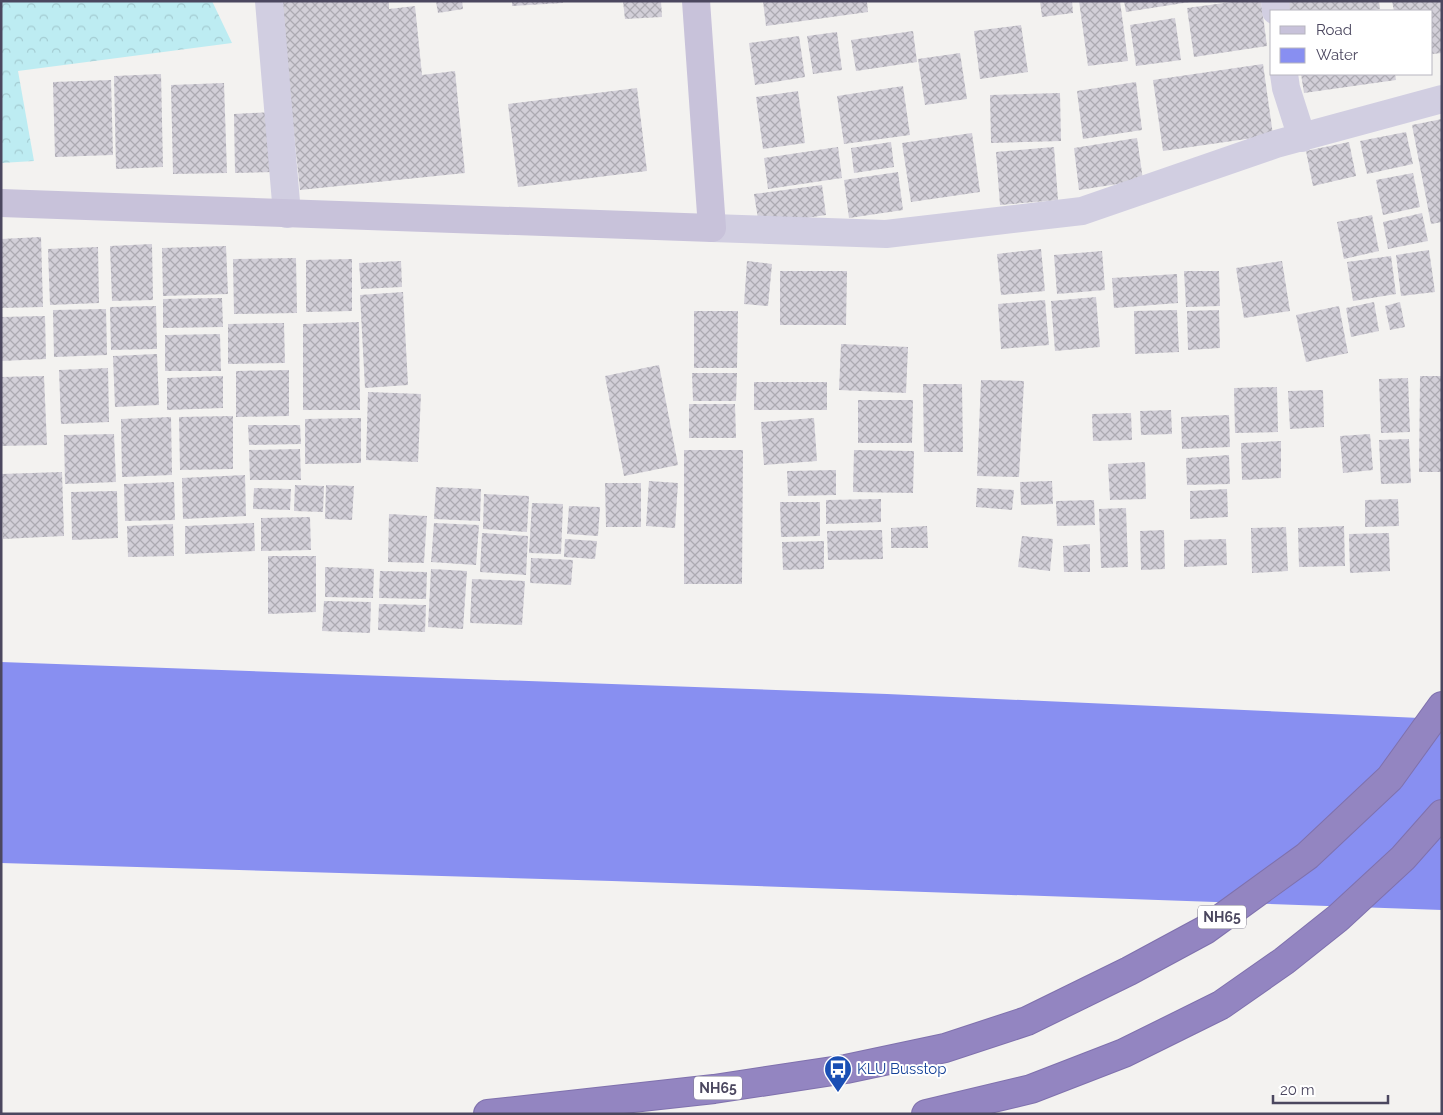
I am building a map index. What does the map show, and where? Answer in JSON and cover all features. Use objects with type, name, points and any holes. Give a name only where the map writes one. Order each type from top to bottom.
[{"type":"highway","name":"NH65","points":[[488,1114],[638,1106],[714,1089],[846,1069],[945,1048],[1027,1021],[1129,971],[1205,930],[1307,856],[1390,778],[1442,706]]},
{"type":"highway","points":[[926,1114],[1031,1089],[1124,1052],[1221,1005],[1284,961],[1338,918],[1403,858],[1442,814]]},
{"type":"street","points":[[269,1],[287,214]]},
{"type":"street","points":[[696,1],[712,228]]},
{"type":"street","points":[[1284,75],[1286,88],[1302,138]]},
{"type":"street","points":[[1,203],[886,234],[1082,211],[1276,144],[1442,99]]},
{"type":"green space","points":[[1,1],[212,1],[232,43],[18,71],[34,161],[1,163]]},
{"type":"water","points":[[1,662],[887,694],[1442,719],[1442,910],[612,881],[1,863]]},
{"type":"building","points":[[280,1],[389,1],[389,9],[415,6],[422,75],[455,71],[465,173],[300,190]]},
{"type":"building","points":[[436,1],[462,1],[463,9],[438,13]]},
{"type":"building","points":[[512,1],[562,1],[563,3],[512,6]]},
{"type":"building","points":[[623,1],[661,1],[662,17],[625,19]]},
{"type":"building","points":[[763,1],[867,1],[868,12],[766,26]]},
{"type":"building","points":[[1040,1],[1072,1],[1073,13],[1042,17]]},
{"type":"building","points":[[1079,1],[1120,1],[1128,61],[1088,66]]},
{"type":"building","points":[[1124,1],[1189,1],[1190,2],[1126,12]]},
{"type":"building","points":[[1239,1],[1261,1],[1267,46],[1194,57],[1187,8]]},
{"type":"building","points":[[1285,1],[1379,1],[1380,9],[1373,10],[1286,10]]},
{"type":"building","points":[[1392,1],[1442,1],[1442,53],[1433,54],[1433,10],[1394,10]]},
{"type":"building","points":[[1175,18],[1181,60],[1136,66],[1130,25]]},
{"type":"building","points":[[1021,25],[1028,72],[980,79],[974,31]]},
{"type":"building","points":[[913,31],[917,62],[856,71],[851,40]]},
{"type":"building","points":[[837,32],[842,70],[813,74],[807,36]]},
{"type":"building","points":[[799,36],[805,77],[755,85],[749,43]]},
{"type":"building","points":[[960,53],[967,99],[925,105],[918,59]]},
{"type":"building","points":[[1263,64],[1273,135],[1163,151],[1153,80]]},
{"type":"building","points":[[161,74],[163,167],[116,169],[114,76]]},
{"type":"building","points":[[1301,75],[1395,75],[1396,80],[1304,93]]},
{"type":"building","points":[[111,80],[113,155],[55,157],[53,82]]},
{"type":"building","points":[[1136,82],[1142,130],[1083,139],[1077,91]]},
{"type":"building","points":[[224,83],[227,173],[173,174],[171,85]]},
{"type":"building","points":[[903,86],[910,135],[844,144],[837,96]]},
{"type":"building","points":[[637,88],[647,171],[518,187],[508,104]]},
{"type":"building","points":[[798,91],[805,143],[763,149],[756,97]]},
{"type":"building","points":[[1060,93],[1061,141],[991,143],[990,95]]},
{"type":"building","points":[[273,112],[274,172],[235,173],[234,114]]},
{"type":"building","points":[[1442,119],[1442,222],[1431,224],[1412,125]]},
{"type":"building","points":[[1406,132],[1413,164],[1367,174],[1360,141]]},
{"type":"building","points":[[972,133],[980,192],[911,202],[902,143]]},
{"type":"building","points":[[1137,138],[1143,180],[1079,190],[1074,148]]},
{"type":"building","points":[[891,142],[894,167],[854,173],[851,148]]},
{"type":"building","points":[[1349,142],[1356,176],[1313,186],[1306,151]]},
{"type":"building","points":[[838,147],[842,178],[768,189],[764,158]]},
{"type":"building","points":[[1054,147],[1058,200],[1000,205],[996,152]]},
{"type":"building","points":[[898,172],[903,210],[849,218],[844,180]]},
{"type":"building","points":[[1413,173],[1420,207],[1383,215],[1376,180]]},
{"type":"building","points":[[822,185],[826,215],[759,225],[754,194]]},
{"type":"building","points":[[1422,213],[1428,241],[1388,249],[1383,222]]},
{"type":"building","points":[[1372,215],[1379,251],[1344,259],[1337,222]]},
{"type":"building","points":[[41,237],[43,307],[1,308],[1,239]]},
{"type":"building","points":[[152,244],[153,300],[112,301],[110,246]]},
{"type":"building","points":[[226,246],[228,294],[163,296],[162,248]]},
{"type":"building","points":[[98,247],[99,303],[50,305],[48,249]]},
{"type":"building","points":[[1041,249],[1045,291],[1001,295],[997,254]]},
{"type":"building","points":[[1429,250],[1435,292],[1401,296],[1396,255]]},
{"type":"building","points":[[1102,251],[1105,290],[1057,294],[1054,255]]},
{"type":"building","points":[[1391,256],[1396,294],[1353,301],[1347,262]]},
{"type":"building","points":[[296,258],[297,313],[234,314],[233,259]]},
{"type":"building","points":[[352,259],[352,311],[306,312],[306,260]]},
{"type":"building","points":[[401,261],[402,287],[361,289],[359,263]]},
{"type":"building","points":[[747,261],[772,264],[768,306],[744,304]]},
{"type":"building","points":[[1282,261],[1290,311],[1244,318],[1236,268]]},
{"type":"building","points":[[780,271],[847,271],[846,325],[780,325]]},
{"type":"building","points":[[1184,271],[1219,271],[1220,306],[1186,307]]},
{"type":"building","points":[[1177,274],[1178,303],[1114,308],[1112,278]]},
{"type":"building","points":[[403,292],[408,385],[365,388],[360,295]]},
{"type":"building","points":[[1096,297],[1100,347],[1055,351],[1051,301]]},
{"type":"building","points":[[222,298],[223,327],[163,328],[163,299]]},
{"type":"building","points":[[1045,300],[1049,345],[1001,349],[998,304]]},
{"type":"building","points":[[1374,302],[1379,331],[1351,337],[1346,308]]},
{"type":"building","points":[[1400,302],[1405,327],[1390,330],[1385,306]]},
{"type":"building","points":[[156,306],[157,349],[111,350],[110,307]]},
{"type":"building","points":[[1339,306],[1348,353],[1306,362],[1296,315]]},
{"type":"building","points":[[106,309],[107,355],[54,357],[53,310]]},
{"type":"building","points":[[1177,310],[1179,352],[1135,354],[1134,311]]},
{"type":"building","points":[[1219,310],[1220,348],[1188,350],[1187,311]]},
{"type":"building","points":[[694,311],[738,311],[737,368],[694,368]]},
{"type":"building","points":[[45,316],[46,359],[1,361],[1,317]]},
{"type":"building","points":[[359,322],[360,410],[303,410],[303,324]]},
{"type":"building","points":[[284,323],[285,363],[228,364],[228,324]]},
{"type":"building","points":[[220,334],[221,371],[165,371],[165,335]]},
{"type":"building","points":[[841,344],[908,347],[906,393],[839,390]]},
{"type":"building","points":[[157,354],[159,405],[115,407],[113,356]]},
{"type":"building","points":[[659,365],[678,465],[624,476],[605,376]]},
{"type":"building","points":[[108,368],[109,422],[61,424],[59,370]]},
{"type":"building","points":[[289,370],[289,416],[236,417],[236,371]]},
{"type":"building","points":[[692,373],[737,373],[736,401],[693,401]]},
{"type":"building","points":[[44,376],[47,445],[1,446],[1,377]]},
{"type":"building","points":[[223,376],[223,408],[167,410],[167,378]]},
{"type":"building","points":[[1420,376],[1442,376],[1442,472],[1419,472]]},
{"type":"building","points":[[1408,378],[1410,432],[1381,433],[1379,379]]},
{"type":"building","points":[[981,380],[1024,381],[1019,477],[977,476]]},
{"type":"building","points":[[754,382],[827,382],[827,410],[754,410]]},
{"type":"building","points":[[923,384],[962,384],[963,452],[924,452]]},
{"type":"building","points":[[1277,387],[1278,432],[1235,433],[1234,388]]},
{"type":"building","points":[[1323,390],[1324,427],[1290,429],[1288,391]]},
{"type":"building","points":[[368,392],[421,394],[418,462],[366,460]]},
{"type":"building","points":[[858,400],[913,400],[912,443],[858,443]]},
{"type":"building","points":[[689,404],[735,404],[736,438],[689,438]]},
{"type":"building","points":[[1171,410],[1172,434],[1141,435],[1140,411]]},
{"type":"building","points":[[1131,413],[1132,440],[1093,441],[1092,414]]},
{"type":"building","points":[[1229,415],[1230,447],[1182,449],[1181,417]]},
{"type":"building","points":[[233,416],[233,469],[180,470],[179,417]]},
{"type":"building","points":[[171,417],[172,475],[122,477],[121,419]]},
{"type":"building","points":[[361,418],[361,463],[305,464],[305,419]]},
{"type":"building","points":[[814,418],[817,461],[764,465],[761,422]]},
{"type":"building","points":[[248,425],[300,425],[301,444],[249,445]]},
{"type":"building","points":[[114,434],[116,482],[65,484],[64,435]]},
{"type":"building","points":[[1370,434],[1373,470],[1343,473],[1340,436]]},
{"type":"building","points":[[1409,439],[1411,483],[1381,484],[1379,440]]},
{"type":"building","points":[[1281,441],[1281,478],[1242,480],[1241,443]]},
{"type":"building","points":[[300,449],[301,480],[250,480],[249,450]]},
{"type":"building","points":[[684,450],[743,450],[742,584],[684,584]]},
{"type":"building","points":[[854,450],[914,451],[913,493],[853,492]]},
{"type":"building","points":[[1229,455],[1230,484],[1187,485],[1186,458]]},
{"type":"building","points":[[1145,462],[1146,499],[1110,500],[1108,464]]},
{"type":"building","points":[[836,470],[836,495],[788,496],[787,471]]},
{"type":"building","points":[[62,472],[64,536],[3,539],[1,474]]},
{"type":"building","points":[[245,475],[246,516],[183,519],[182,478]]},
{"type":"building","points":[[649,481],[678,483],[675,528],[646,526]]},
{"type":"building","points":[[1052,481],[1053,504],[1021,505],[1020,482]]},
{"type":"building","points":[[174,482],[175,520],[125,521],[124,484]]},
{"type":"building","points":[[605,483],[641,483],[641,527],[606,527]]},
{"type":"building","points":[[295,485],[324,486],[323,512],[294,511]]},
{"type":"building","points":[[326,485],[354,486],[352,520],[325,519]]},
{"type":"building","points":[[436,487],[481,489],[480,521],[434,519]]},
{"type":"building","points":[[254,488],[291,489],[290,510],[253,509]]},
{"type":"building","points":[[977,488],[1014,490],[1012,510],[976,507]]},
{"type":"building","points":[[1227,489],[1228,517],[1190,519],[1190,491]]},
{"type":"building","points":[[117,491],[118,538],[72,540],[71,492]]},
{"type":"building","points":[[484,494],[529,496],[527,532],[483,529]]},
{"type":"building","points":[[881,499],[881,522],[826,524],[826,500]]},
{"type":"building","points":[[1398,499],[1399,526],[1365,527],[1365,500]]},
{"type":"building","points":[[1094,500],[1095,525],[1057,526],[1056,501]]},
{"type":"building","points":[[780,502],[820,502],[820,536],[781,537]]},
{"type":"building","points":[[532,503],[563,504],[561,554],[529,553]]},
{"type":"building","points":[[569,506],[600,507],[598,536],[567,534]]},
{"type":"building","points":[[1126,508],[1128,567],[1101,568],[1099,509]]},
{"type":"building","points":[[389,514],[427,516],[424,563],[388,562]]},
{"type":"building","points":[[310,517],[311,550],[261,551],[261,518]]},
{"type":"building","points":[[254,523],[255,551],[185,554],[185,526]]},
{"type":"building","points":[[434,523],[479,525],[476,565],[431,562]]},
{"type":"building","points":[[173,524],[174,556],[128,557],[127,526]]},
{"type":"building","points":[[927,526],[928,548],[891,548],[891,528]]},
{"type":"building","points":[[1344,526],[1345,566],[1299,567],[1298,528]]},
{"type":"building","points":[[1286,527],[1288,571],[1252,573],[1251,528]]},
{"type":"building","points":[[882,530],[883,559],[828,560],[827,531]]},
{"type":"building","points":[[1164,530],[1165,569],[1141,570],[1140,531]]},
{"type":"building","points":[[482,533],[528,536],[526,575],[480,572]]},
{"type":"building","points":[[1389,533],[1390,571],[1350,573],[1349,534]]},
{"type":"building","points":[[1022,536],[1053,539],[1050,571],[1018,567]]},
{"type":"building","points":[[565,539],[597,541],[595,559],[564,557]]},
{"type":"building","points":[[1226,539],[1227,565],[1184,567],[1184,540]]},
{"type":"building","points":[[824,541],[824,569],[783,570],[782,542]]},
{"type":"building","points":[[1090,544],[1090,572],[1064,572],[1063,546]]},
{"type":"building","points":[[268,556],[316,556],[316,612],[268,614]]},
{"type":"building","points":[[531,558],[573,560],[571,585],[530,583]]},
{"type":"building","points":[[325,567],[374,569],[373,598],[325,597]]},
{"type":"building","points":[[431,569],[467,571],[463,629],[428,627]]},
{"type":"building","points":[[380,571],[427,572],[426,599],[379,598]]},
{"type":"building","points":[[472,579],[525,581],[522,625],[470,623]]},
{"type":"building","points":[[324,601],[371,602],[370,633],[322,631]]},
{"type":"building","points":[[379,604],[426,605],[425,632],[378,630]]},
{"type":"place","name":"KLU Busstop","points":[[838,1093]]}]
